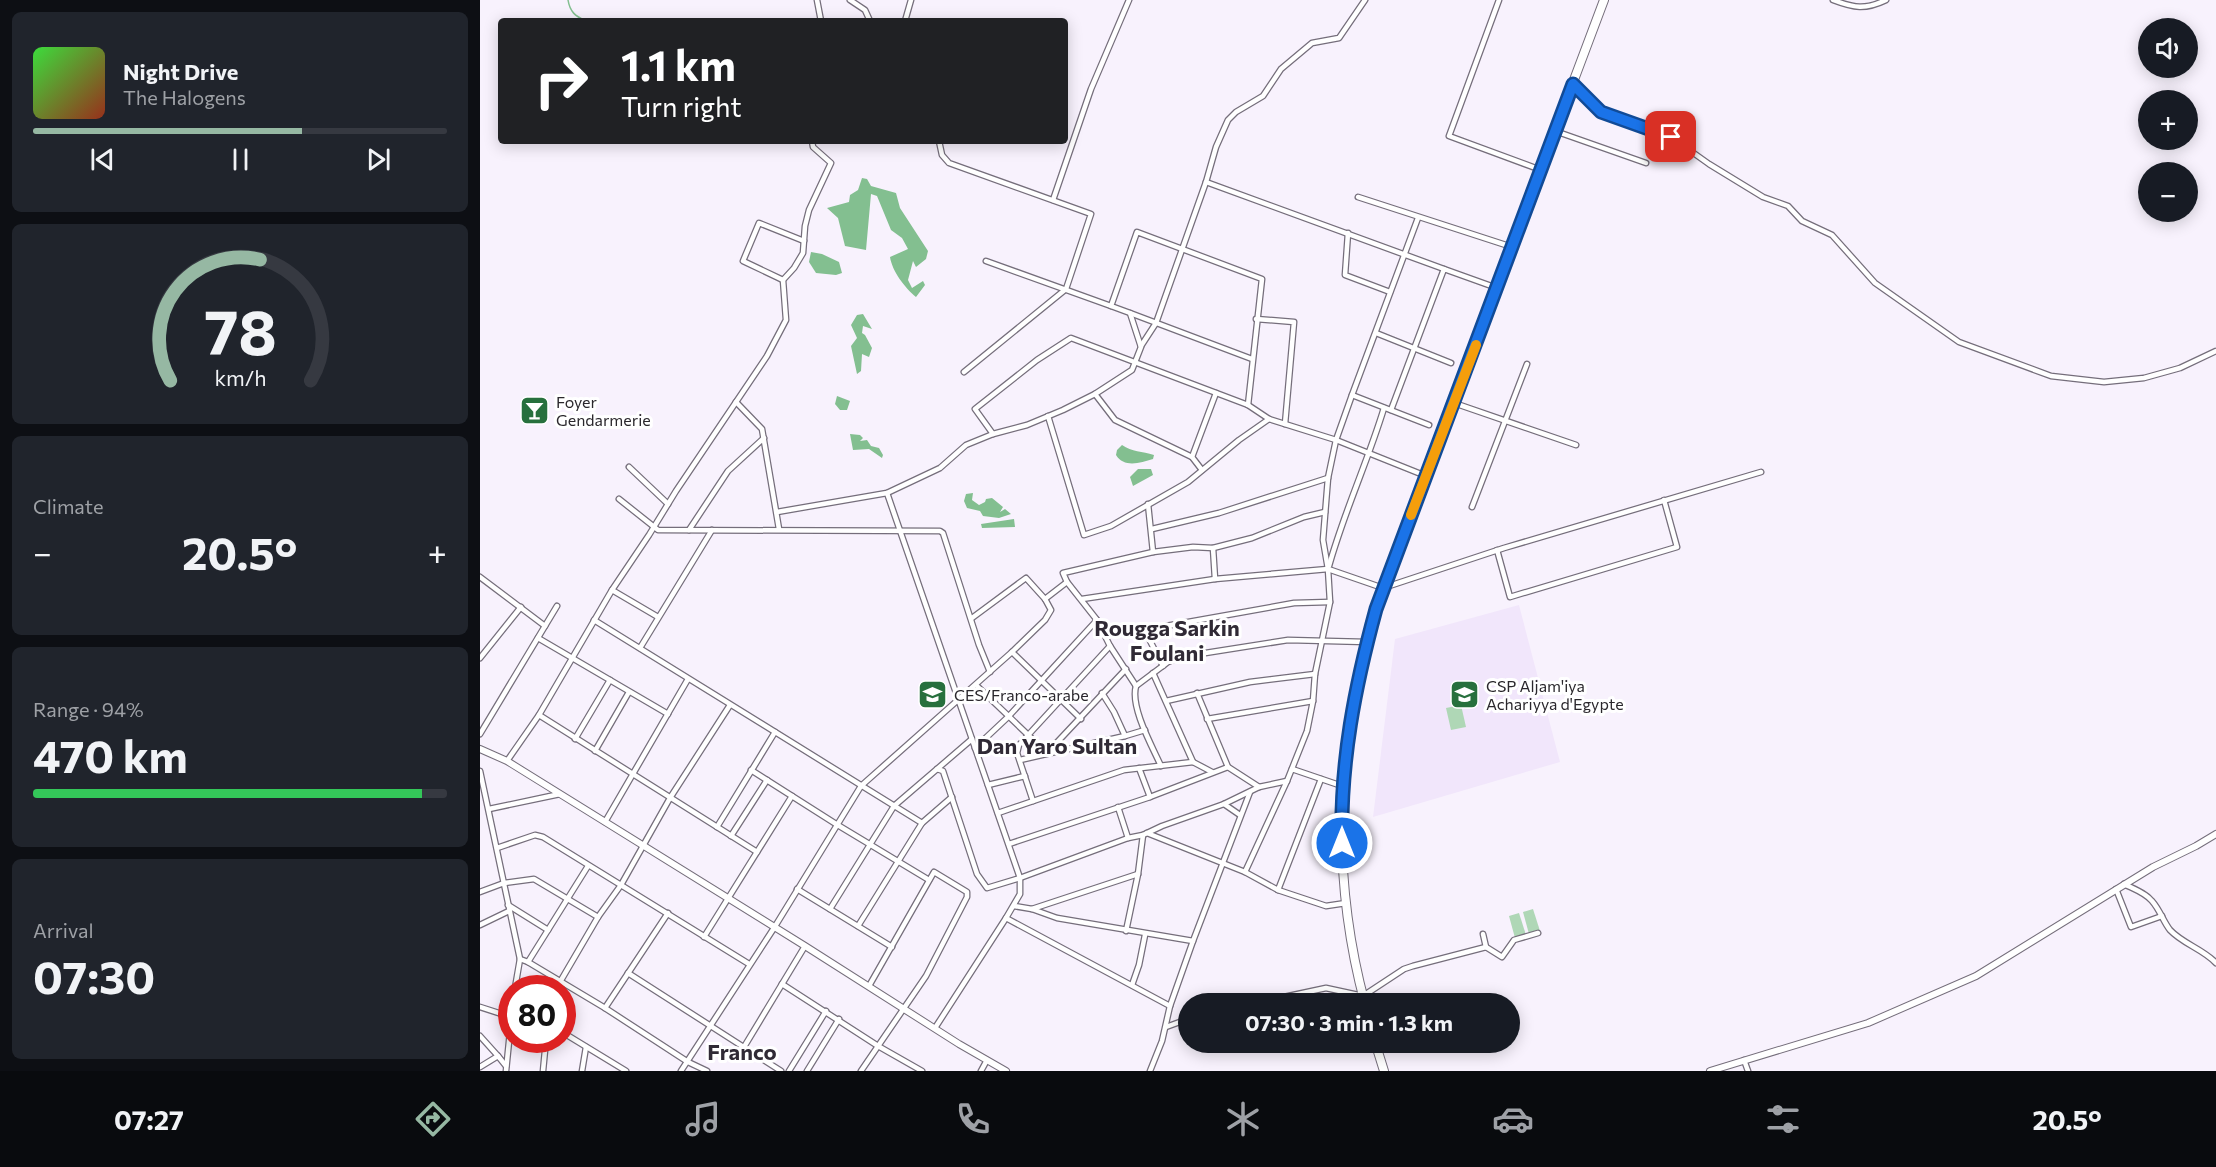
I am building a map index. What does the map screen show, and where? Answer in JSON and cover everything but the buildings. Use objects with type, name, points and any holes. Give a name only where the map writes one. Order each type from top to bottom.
[{"type":"highway","points":[[1363,993],[1346,903],[1342,855],[1342,786],[1349,721],[1367,642],[1383,588],[1604,0]]},
{"type":"highway","points":[[1379,1053],[1384,1071]]},
{"type":"street","points":[[817,0],[820,18]]},
{"type":"street","points":[[850,0],[865,10],[869,18]]},
{"type":"street","points":[[906,18],[911,0]]},
{"type":"street","points":[[1053,200],[1091,89],[1129,0]]},
{"type":"street","points":[[777,512],[887,493],[940,468],[966,445],[1048,416],[1095,394],[1132,370],[1141,347],[1156,323],[1206,182],[1216,147],[1228,120],[1236,112],[1263,96],[1281,69],[1312,43],[1339,38],[1365,0]]},
{"type":"street","points":[[1499,0],[1449,136],[1541,170]]},
{"type":"street","points":[[1833,0],[1852,7],[1864,7],[1886,0]]},
{"type":"street","points":[[1573,84],[1601,112],[1671,137],[1708,164],[1763,196],[1788,206],[1802,221],[1832,235],[1875,284],[1944,334],[1959,342],[2051,376],[2104,382],[2144,378],[2180,368],[2216,351]]},
{"type":"street","points":[[1555,131],[1646,163]]},
{"type":"street","points":[[507,761],[538,715],[612,590],[767,356],[786,320],[783,280],[803,253],[809,210],[831,163],[812,144]]},
{"type":"street","points":[[940,144],[942,155],[949,163],[1091,214],[1066,289],[964,372]]},
{"type":"street","points":[[1206,182],[1497,288]]},
{"type":"street","points":[[1358,197],[1512,247]]},
{"type":"street","points":[[1245,872],[1287,781],[1307,731],[1315,674],[1330,602],[1328,568],[1323,548],[1328,477],[1336,440],[1418,218]]},
{"type":"street","points":[[783,280],[743,261],[759,223],[804,241]]},
{"type":"street","points":[[1111,306],[1137,232],[1262,279],[1248,405]]},
{"type":"street","points":[[1348,232],[1345,275],[1390,292]]},
{"type":"street","points":[[986,261],[1252,359]]},
{"type":"street","points":[[1391,410],[1444,269]]},
{"type":"street","points":[[1130,313],[1141,347]]},
{"type":"street","points":[[1256,320],[1294,322],[1285,424]]},
{"type":"street","points":[[1376,333],[1451,363]]},
{"type":"street","points":[[993,434],[975,409],[1037,360],[1071,338],[1248,405],[1269,419],[1336,440],[1426,476]]},
{"type":"street","points":[[1472,507],[1527,364]]},
{"type":"street","points":[[1192,458],[1216,393]]},
{"type":"street","points":[[1095,394],[1115,420],[1192,458],[1202,470]]},
{"type":"street","points":[[1352,395],[1429,425]]},
{"type":"street","points":[[736,402],[762,429],[779,530]]},
{"type":"street","points":[[1454,403],[1576,445]]},
{"type":"street","points":[[1328,568],[1370,454],[1384,408]]},
{"type":"street","points":[[1048,416],[1084,535],[1111,526],[1188,482],[1269,419]]},
{"type":"street","points":[[688,530],[728,471],[764,438]]},
{"type":"street","points":[[629,467],[668,504]]},
{"type":"street","points":[[1082,599],[1215,579],[1328,568],[1383,588],[1497,550],[1761,472]]},
{"type":"street","points":[[1152,529],[1219,513],[1328,477]]},
{"type":"street","points":[[887,493],[1020,878],[1021,890],[1014,906],[935,1028]]},
{"type":"street","points":[[619,499],[658,530],[940,531],[943,533],[990,672]]},
{"type":"street","points":[[1497,550],[1510,597],[1677,547],[1664,500]]},
{"type":"street","points":[[1148,504],[1153,552]]},
{"type":"street","points":[[1161,766],[1145,730],[1135,696],[1136,686],[1110,646],[1097,620],[1067,582],[1063,573],[1153,552],[1193,547],[1213,548],[1252,538],[1304,517],[1325,512]]},
{"type":"street","points":[[640,648],[712,530]]},
{"type":"street","points":[[1213,548],[1215,579]]},
{"type":"street","points":[[480,577],[545,626]]},
{"type":"street","points":[[681,1071],[861,786],[1012,652],[1050,612],[1045,599],[1026,578],[972,618]]},
{"type":"street","points":[[1045,599],[1067,582]]},
{"type":"street","points":[[612,590],[658,617]]},
{"type":"street","points":[[1163,666],[1146,635],[1149,629],[1294,603],[1330,602]]},
{"type":"street","points":[[480,734],[557,606]]},
{"type":"street","points":[[480,658],[521,607]]},
{"type":"street","points":[[594,620],[922,823]]},
{"type":"street","points":[[975,748],[1008,717],[1097,620]]},
{"type":"street","points":[[538,638],[668,714]]},
{"type":"street","points":[[1136,686],[1163,666],[1180,657],[1288,640],[1367,642]]},
{"type":"street","points":[[1033,801],[1017,753],[1019,745],[1110,646]]},
{"type":"street","points":[[1012,652],[1081,718]]},
{"type":"street","points":[[1047,753],[1126,669]]},
{"type":"street","points":[[1153,673],[1193,762]]},
{"type":"street","points":[[1166,701],[1250,682],[1315,674]]},
{"type":"street","points":[[605,822],[688,679]]},
{"type":"street","points":[[575,739],[610,680]]},
{"type":"street","points":[[976,685],[1047,753]]},
{"type":"street","points":[[595,751],[629,692]]},
{"type":"street","points":[[1102,693],[1125,736]]},
{"type":"street","points":[[1197,693],[1228,767],[1259,787]]},
{"type":"street","points":[[1207,719],[1313,701]]},
{"type":"street","points":[[560,975],[621,885],[670,798],[730,705]]},
{"type":"street","points":[[538,715],[757,852]]},
{"type":"street","points":[[1020,760],[1145,730]]},
{"type":"street","points":[[717,827],[774,732]]},
{"type":"street","points":[[830,909],[894,806],[972,739]]},
{"type":"street","points":[[480,749],[507,761],[1006,1071]]},
{"type":"street","points":[[998,813],[1124,770],[1193,762],[1212,772]]},
{"type":"street","points":[[1009,844],[1228,767]]},
{"type":"street","points":[[1139,768],[1150,796]]},
{"type":"street","points":[[937,769],[943,771],[980,880],[987,888],[1145,834],[1224,804],[1250,790],[1287,781]]},
{"type":"street","points":[[1292,769],[1342,786]]},
{"type":"street","points":[[751,770],[929,880]]},
{"type":"street","points":[[480,771],[520,959],[517,975]]},
{"type":"street","points":[[988,785],[1025,776]]},
{"type":"street","points":[[1278,890],[1321,779]]},
{"type":"street","points":[[731,836],[767,780]]},
{"type":"street","points":[[1150,1071],[1158,1055],[1170,1006],[1250,790]]},
{"type":"street","points":[[489,809],[560,794]]},
{"type":"street","points":[[704,937],[792,796]]},
{"type":"street","points":[[858,926],[922,823],[952,797]]},
{"type":"street","points":[[1224,804],[1240,815]]},
{"type":"street","points":[[1118,807],[1128,838]]},
{"type":"street","points":[[1145,834],[1245,872],[1278,890],[1326,906],[1346,903]]},
{"type":"street","points":[[1126,931],[1145,834]]},
{"type":"street","points":[[1710,1071],[1868,1023],[1976,976],[2124,884],[2216,834]]},
{"type":"street","points":[[497,848],[540,835],[749,964]]},
{"type":"street","points":[[528,962],[588,866]]},
{"type":"street","points":[[861,1071],[926,976],[968,896],[966,891],[934,872],[869,986]]},
{"type":"street","points":[[1032,909],[1138,874]]},
{"type":"street","points":[[480,892],[504,883],[534,879],[598,917]]},
{"type":"street","points":[[2124,884],[2152,900],[2170,930],[2216,963]]},
{"type":"street","points":[[797,889],[892,947]]},
{"type":"street","points":[[2116,889],[2130,927],[2162,916]]},
{"type":"street","points":[[508,905],[548,930]]},
{"type":"street","points":[[1014,906],[1032,909],[1057,918],[1193,942]]},
{"type":"street","points":[[480,925],[509,911]]},
{"type":"street","points":[[605,1008],[668,913]]},
{"type":"street","points":[[1006,918],[1170,1006]]},
{"type":"street","points":[[1483,934],[1486,947],[1502,957],[1514,940],[1538,933]]},
{"type":"street","points":[[1132,986],[1139,965],[1144,935]]},
{"type":"street","points":[[744,1047],[805,946]]},
{"type":"street","points":[[1373,993],[1404,969],[1486,947]]},
{"type":"street","points":[[520,959],[549,975]]},
{"type":"street","points":[[628,973],[781,1071]]},
{"type":"street","points":[[782,984],[878,1046],[922,1071]]},
{"type":"street","points":[[1303,993],[1326,988],[1342,993]]},
{"type":"street","points":[[576,991],[706,1071]]},
{"type":"street","points":[[480,1007],[498,1013]]},
{"type":"street","points":[[789,1071],[826,1011]]},
{"type":"street","points":[[807,1071],[838,1019]]},
{"type":"street","points":[[1166,1027],[1178,1023]]},
{"type":"street","points":[[480,1036],[506,1069]]},
{"type":"street","points":[[576,1041],[626,1071]]},
{"type":"street","points":[[582,1071],[586,1047]]},
{"type":"street","points":[[506,1069],[508,1053]]},
{"type":"street","points":[[543,1071],[545,1053]]},
{"type":"street","points":[[480,1067],[498,1056]]},
{"type":"street","points":[[981,1071],[987,1060]]},
{"type":"street","points":[[1744,1060],[1748,1071]]},
{"type":"shaded area","points":[[862,178],[867,179],[871,186],[896,193],[900,208],[928,251],[926,259],[916,267],[913,261],[908,280],[912,288],[923,281],[925,285],[916,297],[903,284],[893,268],[890,257],[908,249],[902,238],[891,230],[877,196],[871,194],[866,250],[845,246],[838,218],[827,208],[849,202],[850,195],[858,190]]},
{"type":"shaded area","points":[[811,252],[822,254],[839,262],[842,273],[836,275],[816,273],[809,262]]},
{"type":"shaded area","points":[[863,314],[872,329],[863,326],[862,333],[872,348],[869,357],[862,354],[861,371],[857,374],[851,346],[857,338],[851,325],[857,315]]},
{"type":"shaded area","points":[[837,396],[850,401],[847,410],[840,410],[835,404]]},
{"type":"shaded area","points":[[850,434],[860,435],[863,438],[860,441],[867,440],[871,446],[879,448],[883,455],[882,458],[869,449],[853,450]]},
{"type":"shaded area","points":[[1122,445],[1154,455],[1153,459],[1138,463],[1123,462],[1116,455]]},
{"type":"shaded area","points":[[1138,469],[1151,469],[1153,475],[1133,486],[1130,477]]},
{"type":"shaded area","points":[[973,493],[972,500],[979,505],[986,499],[992,498],[1003,507],[1000,512],[1005,509],[1011,514],[999,518],[983,516],[980,511],[967,508],[964,501],[966,494]]},
{"type":"shaded area","points":[[1014,519],[1015,527],[982,528],[981,524]]},
{"type":"shaded area","name":"CSP Aljam'iya Achariyya d'Egypte","points":[[1519,605],[1560,762],[1373,817],[1395,639]]},
{"type":"shaded area","points":[[1461,705],[1466,727],[1451,730],[1446,708]]},
{"type":"shaded area","points":[[1533,909],[1540,931],[1529,934],[1523,912]]},
{"type":"shaded area","points":[[1519,913],[1526,935],[1515,938],[1509,916]]},
{"type":"waterway","points":[[568,0],[570,8],[581,18]]},
{"type":"slow traffic","points":[[1411,515],[1476,345]]},
{"type":"place","name":"Foyer Gendarmerie","points":[[535,410]]},
{"type":"place","name":"CES/Franco-arabe","points":[[933,694]]},
{"type":"place","name":"CSP Aljam'iya Achariyya d'Egypte","points":[[1465,694]]},
{"type":"district","name":"Rougga Sarkin Foulani","points":[[1167,640]]},
{"type":"district","name":"Dan Yaro Sultan","points":[[1057,745]]},
{"type":"district","name":"Franco","points":[[742,1051]]},
{"type":"route","points":[[1342,843],[1342,786],[1349,721],[1376,609],[1573,84],[1601,112],[1671,137]]}]
